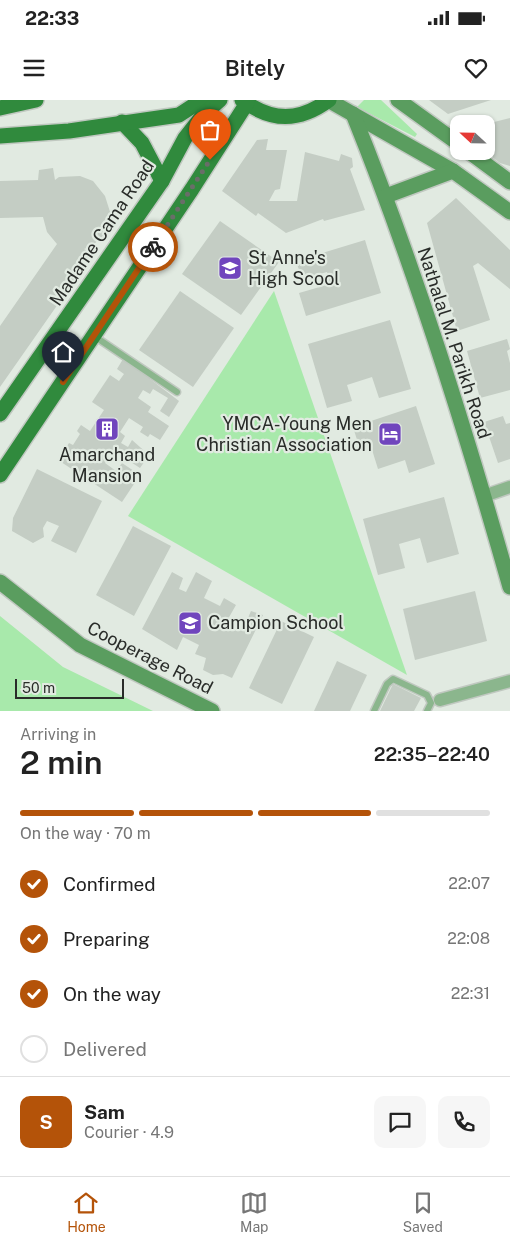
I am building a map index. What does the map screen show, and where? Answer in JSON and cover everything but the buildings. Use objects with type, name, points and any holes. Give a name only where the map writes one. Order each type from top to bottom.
[{"type":"main road","points":[[0,108],[36,100]]},
{"type":"main road","points":[[0,136],[69,131],[179,115],[202,100]]},
{"type":"main road","name":"Madame Cama Road","points":[[0,414],[162,182],[185,138],[203,115],[220,100]]},
{"type":"main road","points":[[0,475],[94,336],[244,102],[256,110],[275,116],[295,117],[314,110],[328,100]]},
{"type":"main road","points":[[122,122],[142,143],[162,182]]},
{"type":"street","points":[[328,100],[453,171],[510,212]]},
{"type":"street","points":[[398,100],[450,138]]},
{"type":"street","name":"Nathalal M. Parikh Road","points":[[353,114],[386,196],[484,496],[510,587]]},
{"type":"street","points":[[480,160],[510,182]]},
{"type":"street","points":[[386,196],[453,171]]},
{"type":"street","points":[[484,496],[510,487]]},
{"type":"street","name":"Cooperage Road","points":[[0,582],[80,645],[212,711]]},
{"type":"street","points":[[440,700],[510,681]]},
{"type":"lane","points":[[94,336],[177,392]]},
{"type":"lane","points":[[374,711],[387,684],[393,679],[427,695],[431,703],[427,711]]},
{"type":"green space","points":[[364,100],[381,100],[417,134],[415,137],[357,107]]},
{"type":"green space","points":[[274,291],[407,675],[128,516]]},
{"type":"green space","points":[[0,616],[63,667],[153,711],[0,711]]},
{"type":"way so far","points":[[153,247],[210,160]]},
{"type":"place","name":"St Anne's High Scool","points":[[230,268]]},
{"type":"place","name":"Amarchand Mansion","points":[[107,429]]},
{"type":"place","name":"YMCA-Young Men Christian Association","points":[[390,434]]},
{"type":"place","name":"Campion School","points":[[190,623]]},
{"type":"route","points":[[63,382],[153,247]]}]
